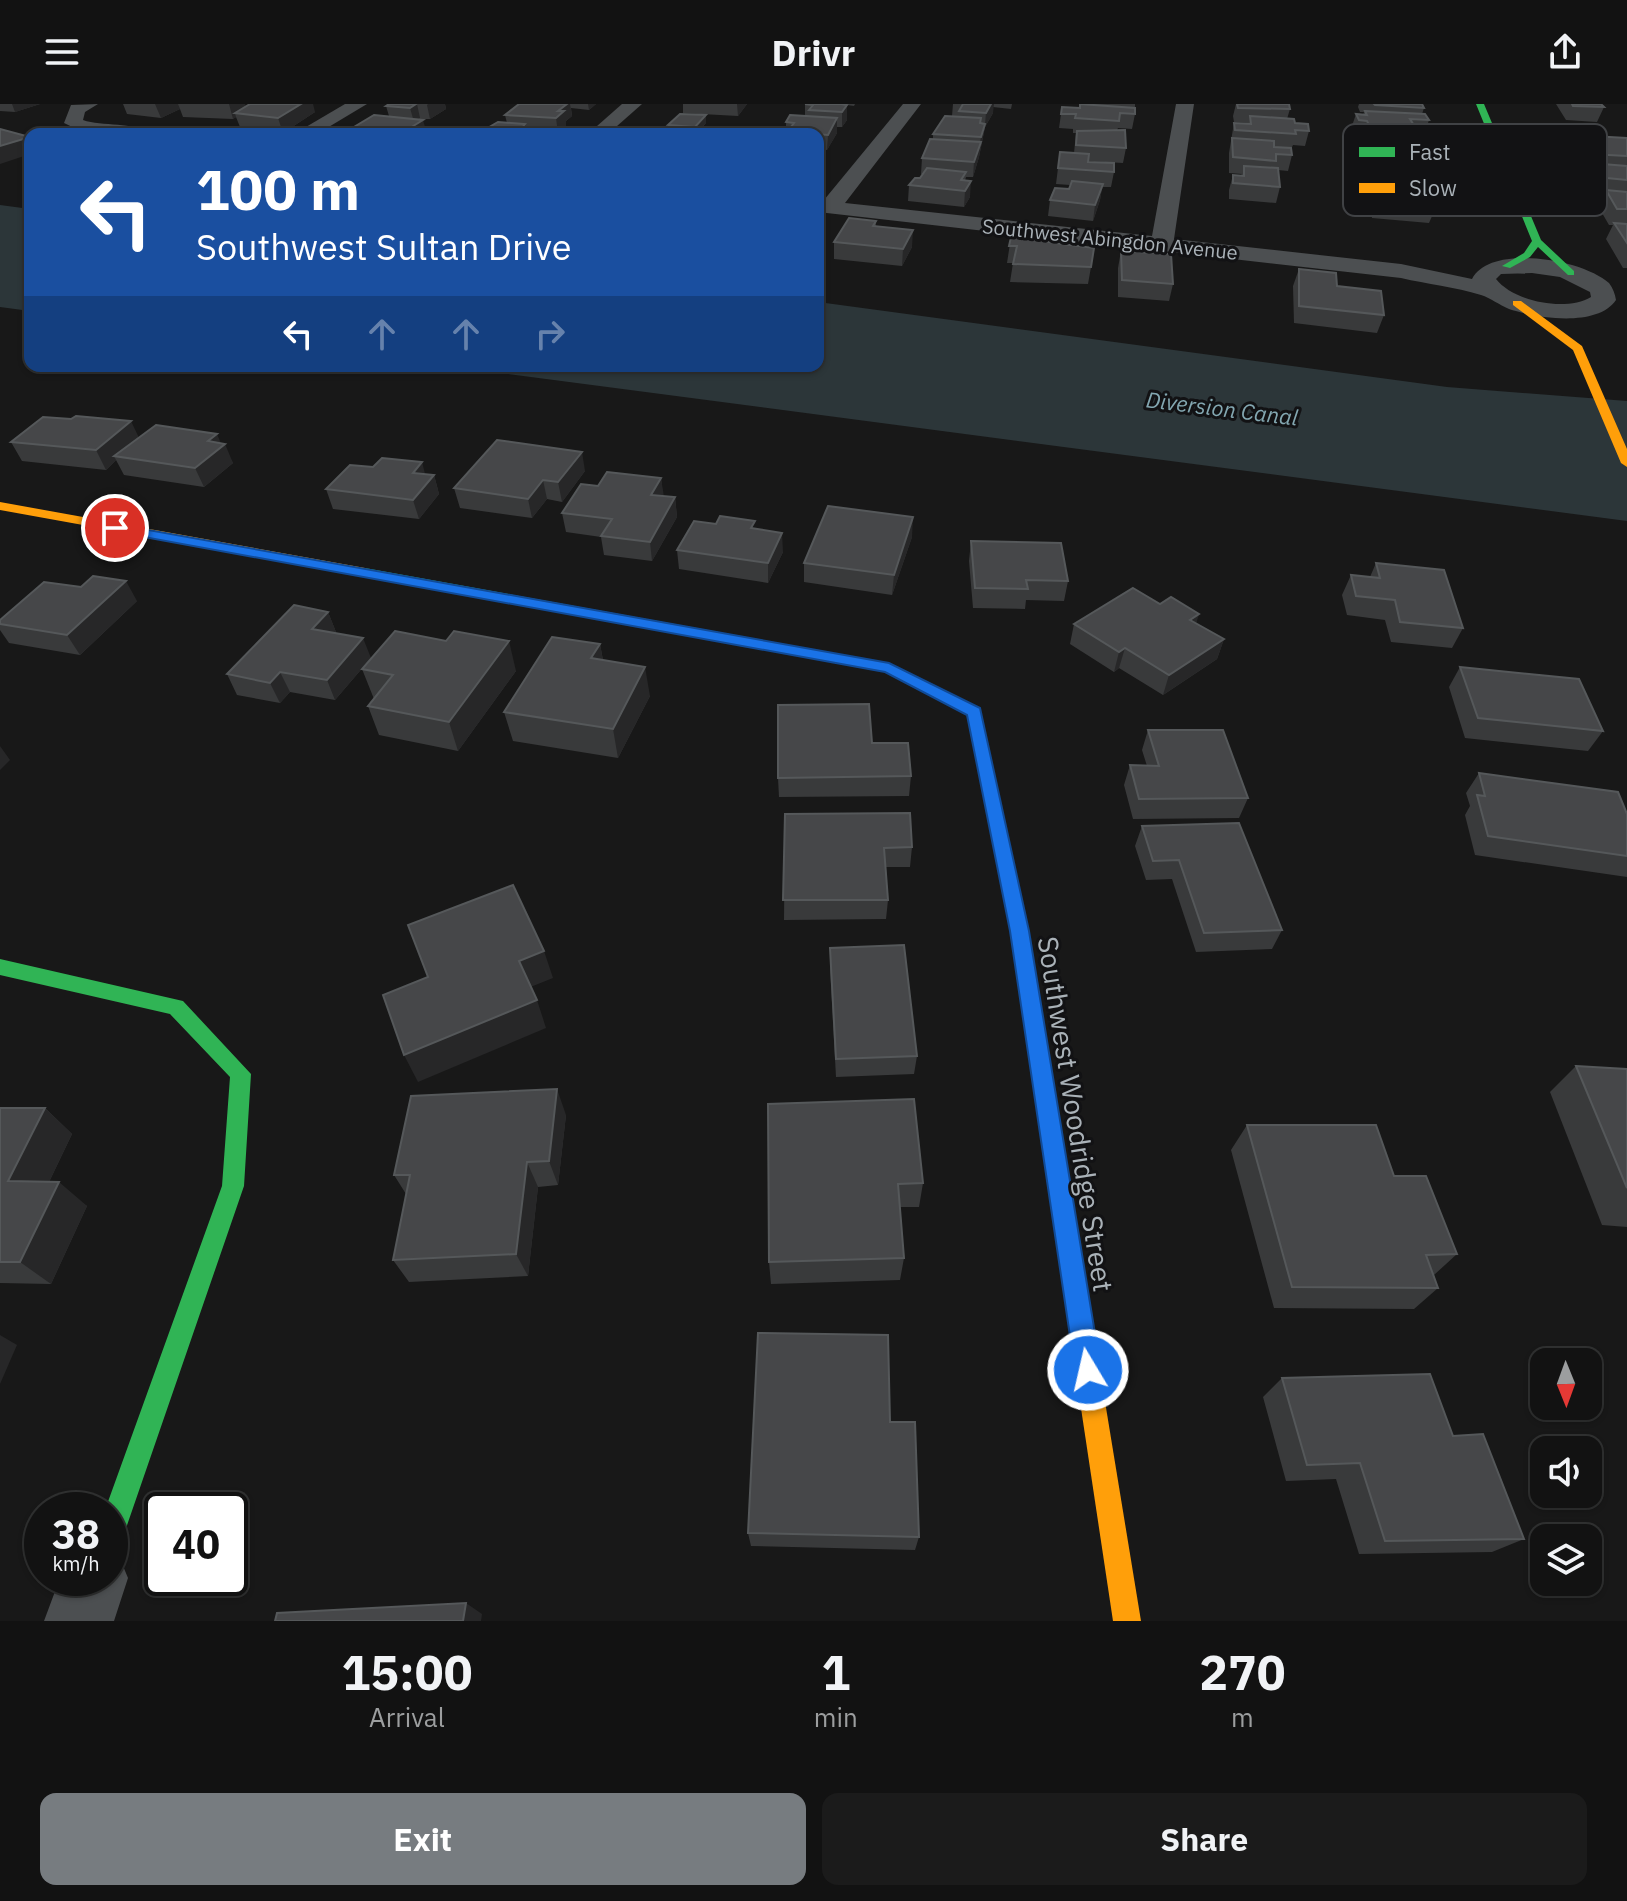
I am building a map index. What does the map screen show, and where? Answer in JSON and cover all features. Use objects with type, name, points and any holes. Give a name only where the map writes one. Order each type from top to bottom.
[{"type":"street","points":[[87,128],[73,123],[77,109],[89,104]]},
{"type":"street","points":[[314,128],[358,104]]},
{"type":"street","points":[[604,128],[633,104]]},
{"type":"street","points":[[824,207],[912,104]]},
{"type":"street","points":[[1162,244],[1185,104]]},
{"type":"street","points":[[1480,104],[1488,124]]},
{"type":"street","name":"Southwest Abingdon Avenue","points":[[824,207],[1401,271],[1495,276]]},
{"type":"street","points":[[1527,216],[1537,241],[1587,293]]},
{"type":"street","points":[[1495,276],[1527,255],[1537,241]]},
{"type":"street","points":[[1495,276],[1539,266],[1587,293],[1627,303]]},
{"type":"street","points":[[1495,276],[1517,303],[1578,348],[1627,463]]},
{"type":"street","points":[[1517,303],[1551,310],[1587,293],[1627,290]]},
{"type":"street","points":[[1578,348],[1587,293]]},
{"type":"street","name":"Southwest Woodridge Street","points":[[0,506],[889,668],[974,712],[1019,931],[1127,1621]]},
{"type":"street","points":[[0,967],[176,1007],[241,1074],[233,1186],[125,1492]]},
{"type":"street","points":[[79,1621],[88,1596]]},
{"type":"water","points":[[0,205],[24,208],[24,310],[0,307]]},
{"type":"water","name":"Diversion Canal","points":[[824,303],[1447,387],[1627,401],[1627,521],[494,372],[824,372]]},
{"type":"building","points":[[250,104],[301,104],[278,118],[235,113]]},
{"type":"building","points":[[416,104],[410,108],[386,106]]},
{"type":"building","points":[[519,104],[567,104],[558,111],[564,111],[556,118],[505,115]]},
{"type":"building","points":[[805,104],[847,105],[842,112],[809,110],[813,105]]},
{"type":"building","points":[[963,104],[991,104],[986,113],[959,111]]},
{"type":"building","points":[[1080,104],[1135,108],[1135,114],[1120,113],[1119,121],[1061,114],[1062,107],[1080,108]]},
{"type":"building","points":[[1237,104],[1289,104],[1290,109],[1238,108]]},
{"type":"building","points":[[1422,104],[1424,108],[1375,105]]},
{"type":"building","points":[[1601,104],[1604,107],[1573,106]]},
{"type":"building","points":[[1365,111],[1425,114],[1429,120],[1410,119],[1413,124],[1368,124],[1359,120],[1356,114],[1367,115]]},
{"type":"building","points":[[680,114],[706,115],[695,127],[668,125]]},
{"type":"building","points":[[374,115],[423,120],[410,128],[354,127]]},
{"type":"building","points":[[790,115],[837,118],[828,135],[824,135],[824,128],[790,128],[794,123],[786,122]]},
{"type":"building","points":[[945,116],[981,118],[980,123],[985,124],[981,137],[933,134]]},
{"type":"building","points":[[1250,116],[1294,119],[1295,123],[1308,124],[1309,131],[1295,130],[1296,134],[1235,130],[1234,123],[1251,124]]},
{"type":"building","points":[[498,122],[525,124],[522,128],[488,128]]},
{"type":"building","points":[[0,129],[24,135],[24,139],[0,146]]},
{"type":"building","points":[[1125,130],[1126,148],[1076,145],[1077,131]]},
{"type":"building","points":[[1607,137],[1627,138],[1627,156],[1607,155]]},
{"type":"building","points":[[1232,138],[1274,141],[1274,147],[1291,148],[1292,155],[1276,154],[1276,161],[1233,157]]},
{"type":"building","points":[[930,139],[981,142],[974,162],[922,158]]},
{"type":"building","points":[[1060,152],[1089,154],[1088,162],[1114,163],[1114,172],[1058,168]]},
{"type":"building","points":[[1607,164],[1627,166],[1627,180],[1607,178]]},
{"type":"building","points":[[1244,166],[1278,168],[1280,187],[1233,183],[1233,175],[1244,176]]},
{"type":"building","points":[[927,168],[966,172],[961,180],[971,181],[965,191],[909,185],[915,178],[920,178]]},
{"type":"building","points":[[1072,181],[1103,184],[1095,205],[1050,200],[1055,188],[1069,189]]},
{"type":"building","points":[[1607,190],[1627,192],[1627,209],[1617,209]]},
{"type":"building","points":[[849,218],[876,221],[873,226],[913,230],[903,249],[834,242]]},
{"type":"building","points":[[1614,223],[1627,224],[1627,243]]},
{"type":"building","points":[[1011,237],[1094,248],[1091,267],[1013,264],[1017,246],[1009,246]]},
{"type":"building","points":[[1121,251],[1171,254],[1173,284],[1122,280]]},
{"type":"building","points":[[1299,269],[1336,273],[1337,286],[1381,291],[1384,315],[1299,306]]},
{"type":"building","points":[[76,416],[131,421],[96,450],[11,442],[43,417],[71,419]]},
{"type":"building","points":[[156,425],[217,434],[208,441],[225,444],[195,468],[114,456]]},
{"type":"building","points":[[497,440],[582,452],[558,482],[543,480],[528,499],[454,488]]},
{"type":"building","points":[[382,458],[422,462],[413,473],[434,475],[413,500],[326,489],[350,465],[373,467]]},
{"type":"building","points":[[607,472],[661,478],[651,495],[675,497],[650,542],[601,536],[612,519],[562,513],[581,484],[598,486]]},
{"type":"building","points":[[828,506],[913,517],[894,575],[804,563]]},
{"type":"building","points":[[720,516],[755,521],[751,528],[782,533],[768,563],[677,550],[694,521],[716,524]]},
{"type":"building","points":[[971,541],[1061,543],[1068,581],[1026,580],[1028,589],[975,588]]},
{"type":"building","points":[[1376,563],[1444,570],[1463,628],[1400,622],[1395,600],[1356,596],[1351,575],[1380,578]]},
{"type":"building","points":[[93,576],[126,581],[67,635],[0,624],[0,620],[44,582],[81,587]]},
{"type":"building","points":[[1133,588],[1160,604],[1171,597],[1199,614],[1190,620],[1224,639],[1169,675],[1125,648],[1119,652],[1074,624]]},
{"type":"building","points":[[294,605],[328,612],[312,629],[363,638],[327,680],[280,672],[270,683],[227,674]]},
{"type":"building","points":[[395,631],[446,641],[454,631],[509,641],[449,722],[368,706],[393,675],[362,669]]},
{"type":"building","points":[[552,637],[600,644],[591,658],[645,667],[613,729],[504,712]]},
{"type":"building","points":[[1460,667],[1579,679],[1603,731],[1478,718]]},
{"type":"building","points":[[869,704],[872,743],[908,743],[911,776],[778,778],[778,705]]},
{"type":"building","points":[[1148,730],[1223,730],[1248,798],[1139,799],[1130,765],[1159,766]]},
{"type":"building","points":[[1479,773],[1618,792],[1627,814],[1627,856],[1488,836],[1477,795],[1485,796]]},
{"type":"building","points":[[910,813],[912,847],[884,848],[888,900],[783,900],[785,814]]},
{"type":"building","points":[[1239,823],[1282,930],[1204,933],[1179,860],[1153,861],[1142,826]]},
{"type":"building","points":[[513,885],[544,951],[519,961],[537,1000],[404,1055],[383,995],[428,977],[408,925]]},
{"type":"building","points":[[904,945],[917,1056],[836,1059],[830,948]]},
{"type":"building","points":[[1576,1066],[1627,1069],[1627,1188]]},
{"type":"building","points":[[557,1089],[549,1161],[527,1162],[516,1254],[393,1260],[410,1175],[394,1175],[411,1096]]},
{"type":"building","points":[[914,1099],[923,1183],[898,1184],[904,1258],[769,1262],[768,1104]]},
{"type":"building","points":[[0,1108],[45,1108],[8,1181],[59,1182],[20,1262],[0,1262]]},
{"type":"building","points":[[1247,1125],[1376,1125],[1394,1176],[1426,1176],[1457,1254],[1426,1255],[1438,1288],[1292,1287]]},
{"type":"building","points":[[758,1333],[888,1335],[890,1422],[915,1422],[919,1537],[748,1533]]},
{"type":"building","points":[[1430,1374],[1453,1436],[1483,1434],[1524,1539],[1385,1541],[1360,1463],[1307,1465],[1282,1378]]},
{"type":"building","points":[[466,1603],[463,1621],[275,1621],[277,1613]]},
{"type":"traffic: fast","points":[[1480,104],[1488,124]]},
{"type":"traffic: fast","points":[[1527,216],[1537,241],[1571,273]]},
{"type":"traffic: fast","points":[[1507,266],[1527,255],[1537,241]]},
{"type":"traffic: fast","points":[[365,572],[889,668],[974,712],[1019,931],[1058,1182]]},
{"type":"traffic: fast","points":[[0,967],[176,1007],[241,1074],[233,1186],[125,1492]]},
{"type":"traffic: slow","points":[[1517,303],[1578,348],[1627,463]]},
{"type":"traffic: slow","points":[[0,506],[365,572]]},
{"type":"traffic: slow","points":[[1058,1182],[1127,1621]]},
{"type":"route","points":[[115,528],[889,668],[974,712],[1019,931],[1088,1370]]}]
